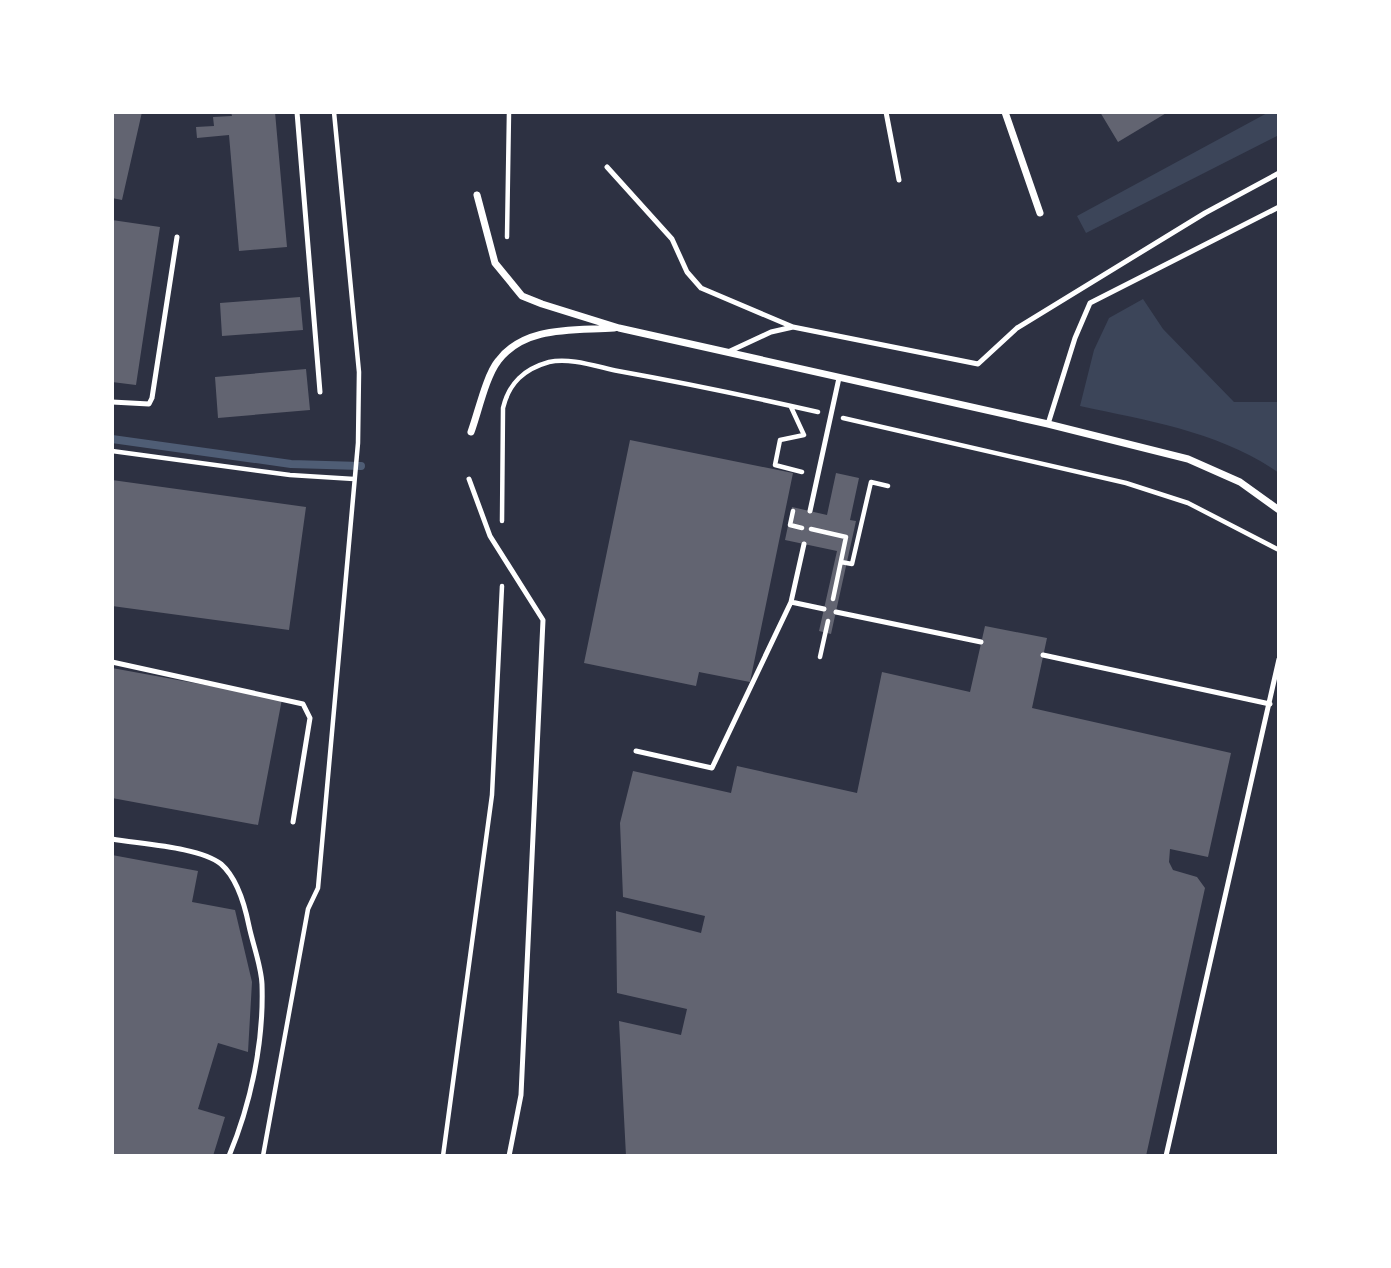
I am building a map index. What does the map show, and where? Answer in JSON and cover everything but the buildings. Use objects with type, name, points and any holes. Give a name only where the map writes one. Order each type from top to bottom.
[{"type":"street","points":[[1004,112],[1040,213]]},
{"type":"street","points":[[477,195],[495,263],[522,296],[619,328],[1048,424],[1188,459],[1240,482],[1279,510]]},
{"type":"street","points":[[471,432],[496,362],[516,342],[545,332],[619,328]]},
{"type":"lane","points":[[298,112],[320,392]]},
{"type":"lane","points":[[886,112],[900,180]]},
{"type":"lane","points":[[607,167],[671,239],[687,272],[701,288],[793,327],[978,364],[1017,328],[1205,213],[1279,173]]},
{"type":"lane","points":[[1048,424],[1075,338],[1090,303],[1279,207]]},
{"type":"lane","points":[[112,402],[142,406],[149,404],[152,398],[177,237]]},
{"type":"lane","points":[[725,353],[771,332],[793,327]]},
{"type":"lane","points":[[810,511],[839,378]]},
{"type":"lane","points":[[469,479],[491,536],[542,620],[521,1095],[509,1156]]},
{"type":"lane","points":[[636,751],[712,768],[791,602],[804,544]]},
{"type":"lane","points":[[791,602],[824,609]]},
{"type":"lane","points":[[836,612],[981,642]]},
{"type":"lane","points":[[1043,655],[1270,704]]},
{"type":"lane","points":[[1166,1156],[1279,659]]},
{"type":"lane","points":[[112,662],[303,704],[309,710],[310,718],[293,822]]},
{"type":"lane","points":[[112,839],[207,856],[222,864],[233,879],[246,911],[262,983],[256,1064],[244,1120],[229,1156]]},
{"type":"path","points":[[263,1156],[308,909],[318,888],[354,479],[359,372],[334,112]]},
{"type":"path","points":[[506,251],[509,112]]},
{"type":"path","points":[[443,1156],[492,795],[503,557],[503,408],[514,381],[527,371],[551,362],[579,363],[791,406],[1126,483],[1188,503],[1279,550]]},
{"type":"path","points":[[780,440],[804,435],[798,416],[791,406]]},
{"type":"path","points":[[112,451],[290,475],[354,479]]},
{"type":"path","points":[[841,562],[852,564],[871,482],[888,486]]},
{"type":"shaded area","points":[[1269,112],[1279,112],[1279,135],[1086,233],[1077,216]]},
{"type":"shaded area","points":[[1143,299],[1163,329],[1234,402],[1279,402],[1279,473],[1233,447],[1209,438],[1158,423],[1080,406],[1094,350],[1109,318]]},
{"type":"waterway","points":[[112,439],[291,464],[361,466]]}]
